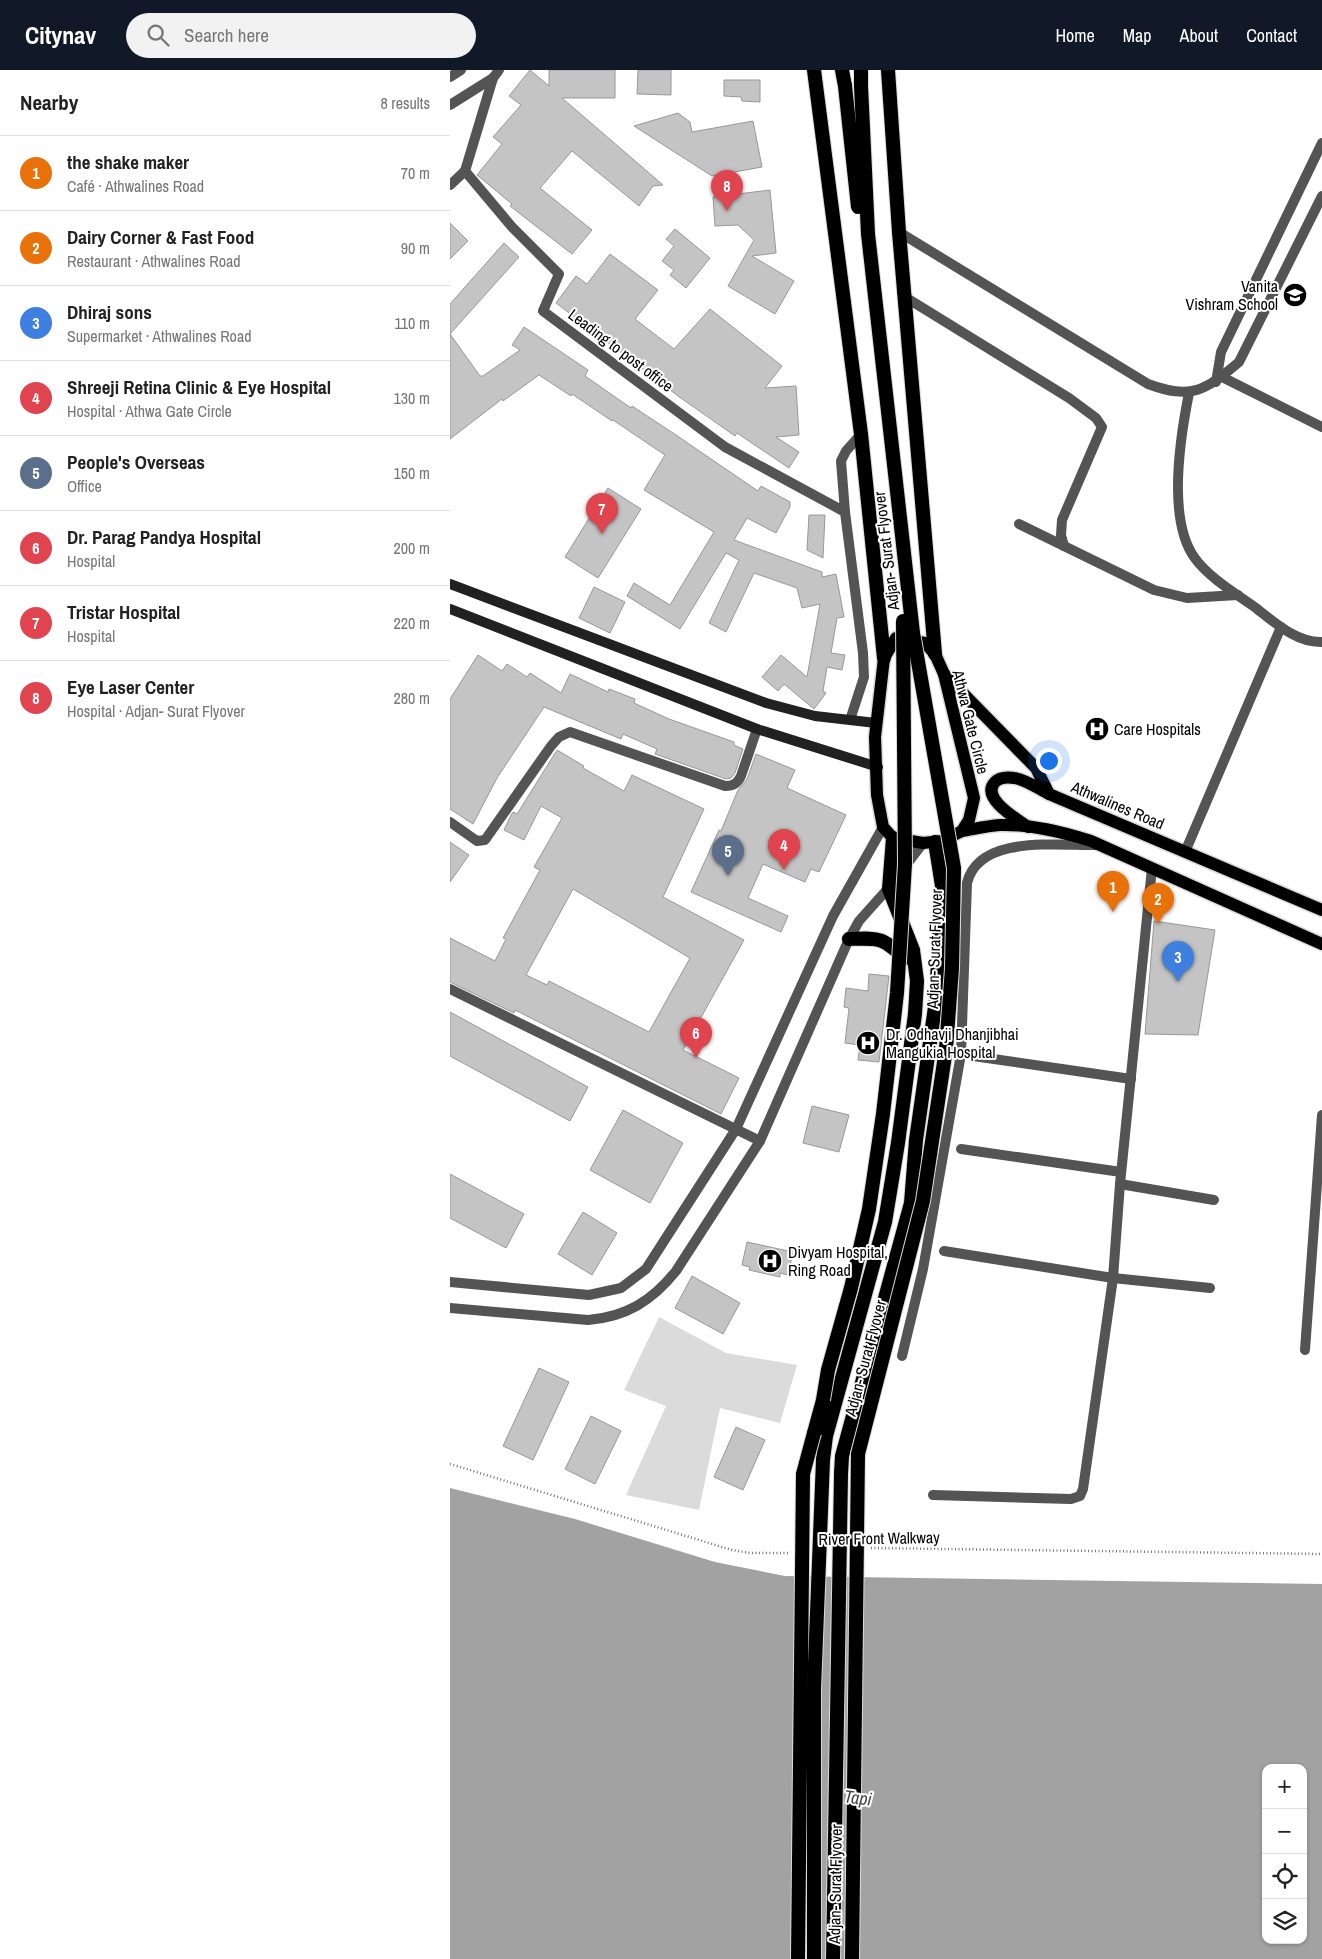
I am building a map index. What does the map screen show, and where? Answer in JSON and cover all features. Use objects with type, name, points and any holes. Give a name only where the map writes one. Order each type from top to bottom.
[{"type":"highway","points":[[814,70],[861,434],[884,658]]},
{"type":"highway","name":"Adjan- Surat Flyover","points":[[798,1959],[803,1474],[823,1400],[828,1370],[851,1288],[869,1209],[883,1114],[897,993],[905,864],[902,692],[904,633],[842,70]]},
{"type":"highway","name":"Adjan- Surat Flyover","points":[[852,1959],[858,1454],[923,1201],[946,1048],[952,968],[954,868],[913,633],[868,234],[861,70]]},
{"type":"highway","points":[[888,70],[899,232],[935,654]]},
{"type":"highway","points":[[814,1959],[814,1689],[823,1460],[826,1436],[885,1222],[898,1143],[915,1014],[916,981],[913,950],[889,889],[893,838]]},
{"type":"highway","points":[[833,1959],[842,1456],[911,1203],[916,1140],[936,1000],[942,886],[929,843]]},
{"type":"highway","points":[[849,939],[878,938],[890,944],[910,963],[916,981]]},
{"type":"main road","points":[[450,584],[766,703],[815,716],[876,723]]},
{"type":"main road","points":[[450,609],[757,729],[878,767]]},
{"type":"main road","name":"Athwa Gate Circle","points":[[883,827],[877,795],[878,767],[875,737],[884,658],[896,638],[925,643],[935,654],[944,674],[974,798],[969,820],[962,831]]},
{"type":"main road","name":"Athwalines Road","points":[[944,674],[1036,768],[1049,794],[1322,910]]},
{"type":"main road","points":[[1028,827],[1006,811],[992,795],[991,788],[996,781],[1003,777],[1015,778],[1049,794]]},
{"type":"main road","points":[[883,827],[893,838],[929,843],[962,831],[1000,825],[1058,831],[1101,845],[1322,944]]},
{"type":"street","points":[[450,77],[461,70]]},
{"type":"street","points":[[450,105],[496,74]]},
{"type":"street","points":[[450,185],[465,171],[496,74]]},
{"type":"street","points":[[1219,379],[1221,352],[1322,144]]},
{"type":"street","name":"Leading to post office","points":[[465,171],[512,227],[559,274],[543,311],[725,447],[846,512]]},
{"type":"street","points":[[899,232],[1148,384],[1169,392],[1189,393],[1219,379],[1239,362],[1322,196]]},
{"type":"street","points":[[905,297],[1069,398],[1099,422],[1102,427],[1062,520],[1060,535],[1064,546]]},
{"type":"street","points":[[1219,379],[1322,427]]},
{"type":"street","points":[[1189,393],[1179,453],[1180,522],[1184,541],[1195,559],[1210,574],[1281,627],[1310,642],[1322,642]]},
{"type":"street","points":[[850,720],[864,677],[863,653],[841,461],[846,451],[861,434]]},
{"type":"street","points":[[1020,524],[1154,590],[1187,598],[1238,595]]},
{"type":"street","points":[[1185,852],[1281,627]]},
{"type":"street","points":[[450,822],[477,841],[485,840],[551,746],[559,737],[570,732],[725,786],[732,786],[738,782],[741,776],[757,729]]},
{"type":"street","points":[[450,1282],[574,1295],[605,1293],[621,1288],[646,1268],[736,1129],[833,916],[883,827]]},
{"type":"street","points":[[450,1308],[588,1320],[611,1318],[638,1305],[660,1291],[676,1271],[760,1140],[849,939],[860,921],[929,843]]},
{"type":"street","points":[[902,1356],[923,1270],[961,1054],[967,883],[970,873],[977,862],[996,851],[1018,846],[1101,845]]},
{"type":"street","points":[[933,1495],[1071,1499],[1080,1496],[1113,1278],[1120,1184],[1152,868]]},
{"type":"street","points":[[450,989],[760,1140]]},
{"type":"street","points":[[974,1056],[1131,1079]]},
{"type":"street","points":[[1305,1350],[1322,1114]]},
{"type":"street","points":[[961,1149],[1122,1172]]},
{"type":"street","points":[[1120,1184],[1214,1200]]},
{"type":"street","points":[[944,1251],[1113,1278],[1210,1288]]},
{"type":"path","points":[[450,1464],[732,1550],[750,1553],[791,1552]]},
{"type":"path","name":"River Front Walkway","points":[[867,1548],[1322,1554]]},
{"type":"shaded area","points":[[659,1317],[726,1353],[797,1365],[780,1423],[720,1408],[699,1510],[626,1495],[666,1406],[624,1390]]},
{"type":"water","name":"Tapi","points":[[450,1488],[575,1519],[715,1562],[785,1576],[1322,1584],[1322,1959],[450,1959]]},
{"type":"building","points":[[530,70],[549,86],[549,70],[615,70],[615,98],[562,98],[663,185],[653,186],[639,206],[572,151],[540,188],[592,230],[572,254],[510,206],[512,204],[477,175],[502,144],[493,137],[521,105],[509,96]]},
{"type":"building","points":[[638,70],[671,70],[671,95],[637,94]]},
{"type":"building","points":[[724,80],[760,80],[760,102],[742,101],[741,97],[724,96]]},
{"type":"building","points":[[678,113],[690,122],[692,132],[753,121],[762,167],[712,176],[634,126]]},
{"type":"building","points":[[770,190],[776,253],[752,256],[794,281],[775,314],[728,286],[754,240],[738,225],[715,226],[713,197]]},
{"type":"building","points":[[450,223],[468,241],[450,259]]},
{"type":"building","points":[[675,229],[710,258],[686,288],[670,275],[674,270],[662,261],[674,246],[666,239]]},
{"type":"building","points":[[504,243],[519,257],[450,334],[450,304]]},
{"type":"building","points":[[610,254],[658,290],[635,319],[674,349],[710,309],[782,366],[765,388],[796,386],[799,435],[776,437],[799,452],[789,468],[737,433],[735,436],[678,396],[556,303],[576,276],[587,284]]},
{"type":"building","points":[[524,327],[588,370],[585,376],[631,408],[632,406],[758,491],[761,486],[790,502],[790,507],[776,533],[747,518],[734,540],[822,572],[822,577],[836,574],[844,617],[837,618],[831,653],[845,655],[842,670],[827,667],[823,691],[826,693],[814,709],[784,684],[778,691],[762,677],[781,655],[807,677],[820,604],[802,608],[797,588],[754,573],[726,632],[709,623],[739,560],[726,553],[680,629],[627,596],[634,583],[670,605],[714,532],[644,490],[665,455],[613,420],[539,375],[503,401],[502,399],[450,439],[450,334],[480,376],[483,376],[520,350],[512,345]]},
{"type":"building","points":[[608,488],[641,509],[598,578],[565,557]]},
{"type":"building","points":[[809,515],[825,515],[823,558],[807,550]]},
{"type":"building","points":[[594,587],[625,602],[610,633],[579,618]]},
{"type":"building","points":[[478,655],[502,671],[507,664],[527,677],[530,673],[561,693],[570,674],[608,692],[609,689],[635,699],[634,703],[669,719],[734,742],[734,745],[743,749],[735,773],[731,778],[726,779],[655,754],[657,749],[623,734],[621,739],[544,707],[497,778],[473,824],[450,809],[450,699]]},
{"type":"building","points":[[557,750],[584,766],[583,768],[624,791],[632,775],[704,809],[663,897],[744,940],[683,1050],[739,1078],[721,1114],[515,1010],[514,1013],[450,982],[450,938],[495,961],[506,939],[503,938],[540,870],[534,867],[562,818],[541,806],[524,840],[504,830],[513,812],[517,814]],"holes":[[[573,889],[690,958],[649,1032],[549,981],[547,985],[526,975]]]},
{"type":"building","points":[[756,754],[795,770],[787,788],[846,815],[819,872],[811,869],[805,882],[763,864],[748,898],[788,916],[781,932],[691,892],[719,830],[721,831],[738,790],[747,779]]},
{"type":"building","points":[[450,842],[469,855],[450,882]]},
{"type":"building","points":[[1154,921],[1215,930],[1198,1035],[1145,1034]]},
{"type":"building","points":[[869,974],[889,976],[879,1062],[858,1060],[860,1045],[845,1043],[849,1008],[844,1007],[846,988],[868,991]]},
{"type":"building","points":[[450,1012],[588,1087],[570,1121],[450,1056]]},
{"type":"building","points":[[812,1106],[849,1115],[839,1152],[803,1143]]},
{"type":"building","points":[[623,1110],[683,1143],[650,1203],[590,1170]]},
{"type":"building","points":[[450,1174],[524,1214],[506,1248],[450,1218]]},
{"type":"building","points":[[583,1212],[617,1233],[592,1275],[558,1254]]},
{"type":"building","points":[[747,1242],[793,1252],[788,1275],[780,1273],[780,1277],[749,1270],[750,1267],[742,1265]]},
{"type":"building","points":[[692,1276],[740,1303],[723,1334],[675,1308]]},
{"type":"building","points":[[539,1368],[569,1382],[533,1460],[503,1446]]},
{"type":"building","points":[[591,1416],[621,1431],[595,1484],[565,1469]]},
{"type":"building","points":[[736,1427],[765,1440],[743,1490],[714,1477]]},
{"type":"place","name":"Eye Laser Center","points":[[727,211]]},
{"type":"place","name":"Vanita Vishram School","points":[[1295,295]]},
{"type":"place","name":"Tristar Hospital","points":[[602,534]]},
{"type":"place","name":"Care Hospitals","points":[[1097,729]]},
{"type":"place","name":"Shreeji Retina Clinic & Eye Hospital","points":[[784,870]]},
{"type":"place","name":"People's Overseas","points":[[728,876]]},
{"type":"place","name":"the shake maker","points":[[1113,912]]},
{"type":"place","name":"Dairy Corner & Fast Food","points":[[1158,924]]},
{"type":"place","name":"Dhiraj sons","points":[[1178,982]]},
{"type":"place","name":"Dr. Odhavji Dhanjibhai Mangukia Hospital","points":[[868,1043]]},
{"type":"place","name":"Dr. Parag Pandya Hospital","points":[[696,1058]]},
{"type":"place","name":"Divyam Hospital, Ring Road","points":[[770,1261]]}]
